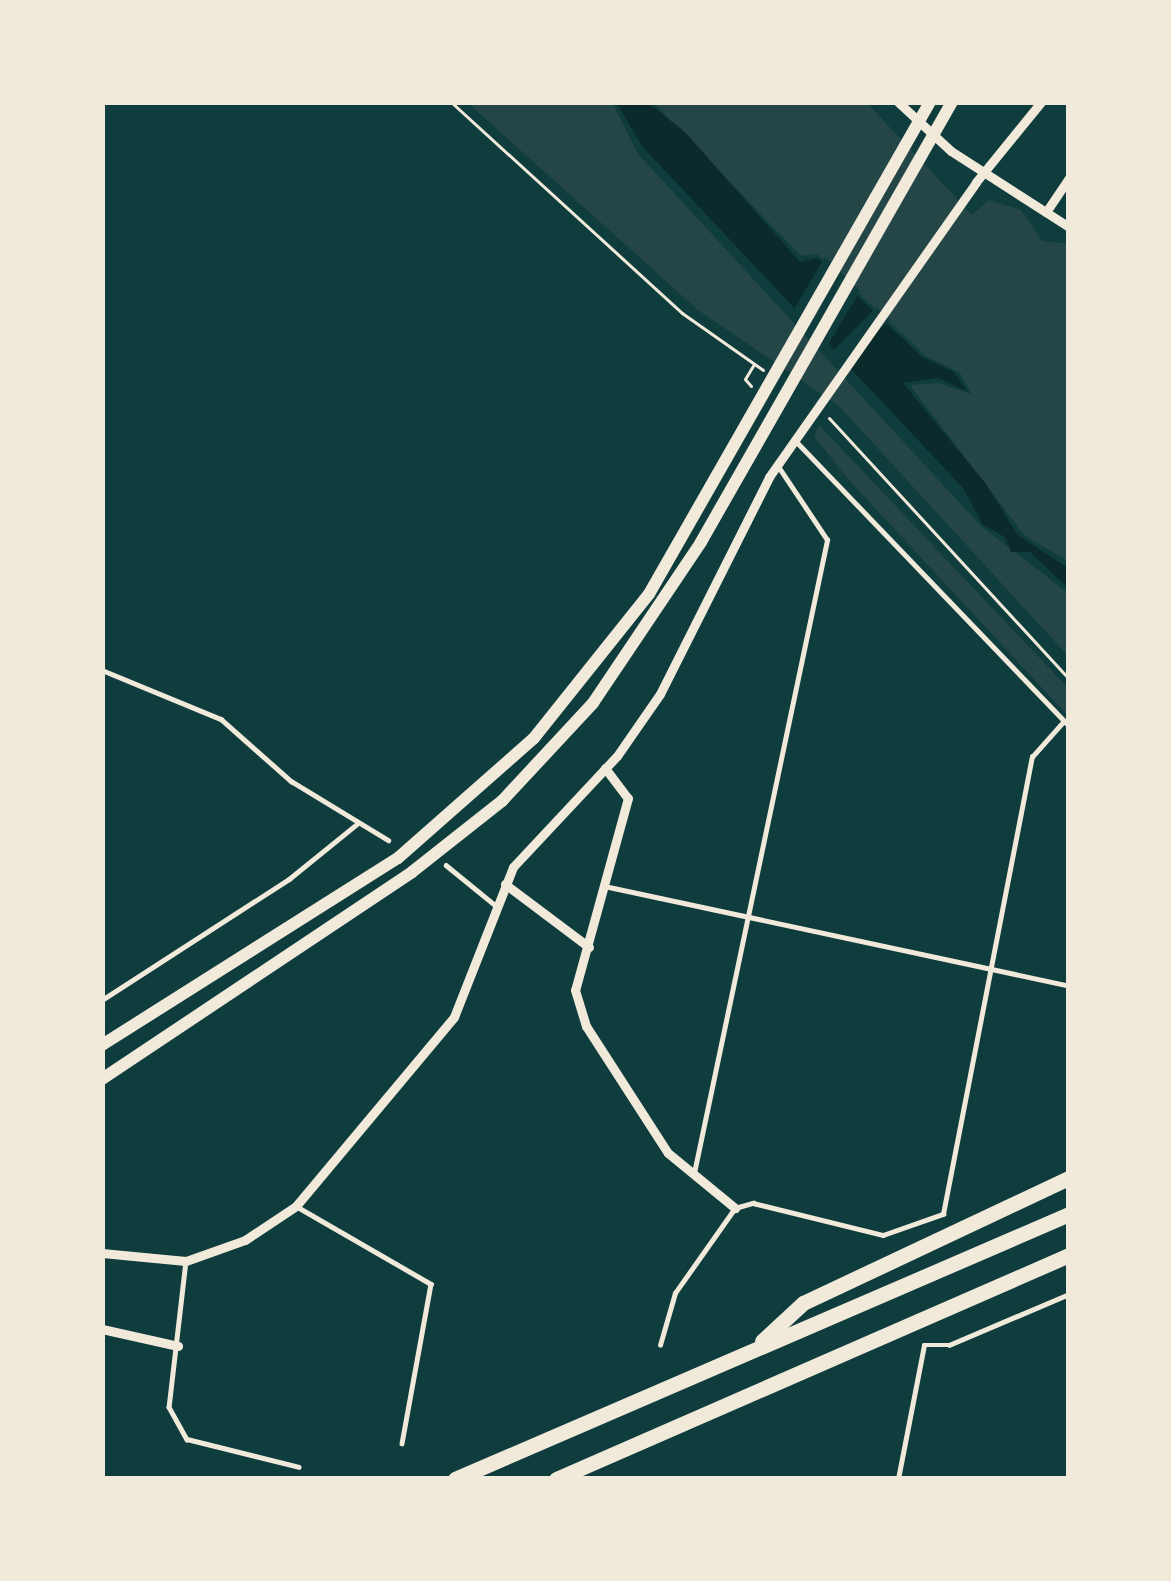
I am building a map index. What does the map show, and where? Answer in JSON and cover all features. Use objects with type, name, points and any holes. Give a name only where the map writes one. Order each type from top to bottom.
[{"type":"highway","points":[[752,1350],[803,1303],[1069,1178]]},
{"type":"highway","points":[[455,1479],[1069,1214]]},
{"type":"highway","points":[[556,1479],[1069,1255]]},
{"type":"street","points":[[898,102],[988,173],[1069,227]]},
{"type":"street","points":[[102,1045],[381,869],[474,795],[548,722],[649,594],[930,102]]},
{"type":"street","points":[[102,1079],[168,1029],[368,906],[502,800],[593,704],[660,610],[952,102]]},
{"type":"street","points":[[102,1253],[185,1262],[245,1240],[296,1206],[454,1017],[495,905],[530,842],[605,768],[660,694],[776,465],[976,182],[988,173],[1041,102]]},
{"type":"street","points":[[1046,212],[1069,178]]},
{"type":"street","points":[[605,768],[628,798],[609,887],[575,990],[586,1026],[668,1153],[735,1208]]},
{"type":"street","points":[[505,884],[589,947]]},
{"type":"street","points":[[102,1329],[178,1346]]},
{"type":"lane","points":[[660,1345],[675,1293],[735,1208],[753,1203],[883,1235],[943,1214],[1032,757],[1067,724],[794,439]]},
{"type":"lane","points":[[694,1173],[827,540],[776,465]]},
{"type":"lane","points":[[102,670],[221,719],[357,824],[388,840]]},
{"type":"lane","points":[[102,1000],[289,879],[357,824]]},
{"type":"lane","points":[[446,865],[495,905]]},
{"type":"lane","points":[[609,887],[1069,986]]},
{"type":"lane","points":[[296,1206],[431,1284],[402,1444]]},
{"type":"lane","points":[[185,1262],[169,1407],[187,1439],[299,1467]]},
{"type":"lane","points":[[898,1479],[924,1345],[949,1346],[1069,1294]]},
{"type":"path","points":[[452,102],[682,314],[736,349]]},
{"type":"path","points":[[745,380],[755,363]]},
{"type":"path","points":[[836,423],[1069,679]]},
{"type":"shaded area","points":[[467,102],[612,102],[638,154],[981,526],[1069,594],[1069,657],[839,406],[698,310]]},
{"type":"shaded area","points":[[616,102],[647,102],[685,132],[800,262],[817,258],[922,357],[954,372],[967,391],[938,378],[903,383],[986,484],[1017,534],[1069,569],[1069,589],[1030,552],[1011,552],[1005,537],[983,525],[963,488],[642,146]]},
{"type":"shaded area","points":[[653,102],[866,102],[972,215],[989,200],[1021,210],[1042,241],[1069,244],[1069,562],[1024,535],[910,385],[938,383],[971,394],[960,373],[926,356],[817,254],[801,256]]},
{"type":"shaded area","points":[[819,425],[1069,689],[1069,717],[847,478],[814,436]]},
{"type":"pier","points":[[825,257],[860,291],[825,350],[791,314]]},
{"type":"pier","points":[[877,307],[890,320],[841,369],[828,356]]}]
